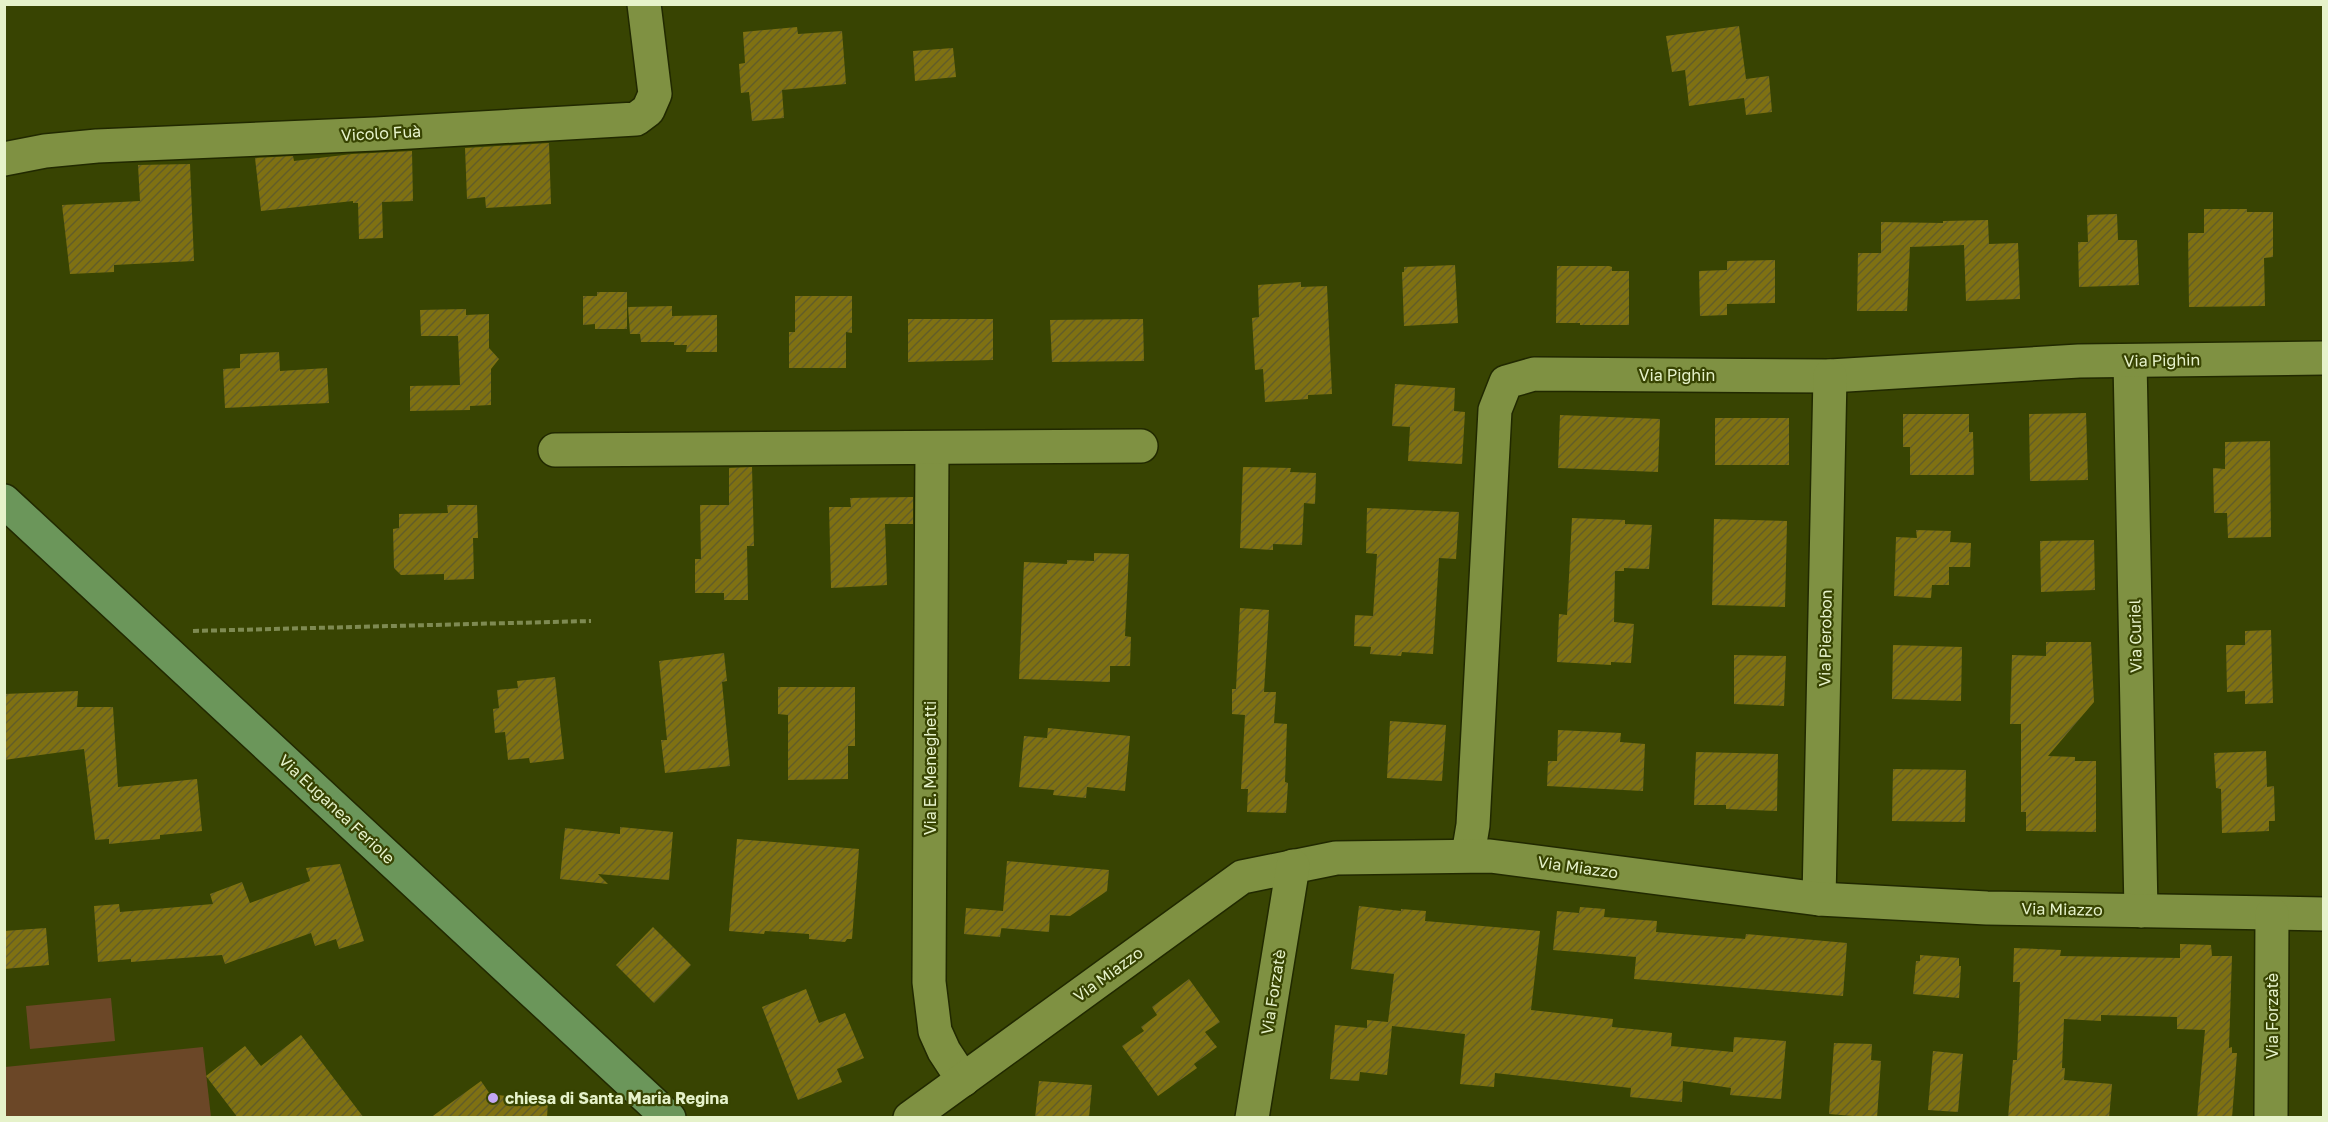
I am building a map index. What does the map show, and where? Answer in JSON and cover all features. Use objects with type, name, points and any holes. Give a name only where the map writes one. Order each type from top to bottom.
[{"type":"main road","name":"Via Euganea Feriole","points":[[4,501],[669,1118]]},
{"type":"street","name":"Vicolo Fuà","points":[[4,159],[45,151],[108,145],[376,134],[636,119],[648,110],[655,94],[644,4]]},
{"type":"street","name":"Via Pighin","points":[[1468,855],[1474,813],[1495,410],[1506,382],[1534,374],[1830,376],[2079,361],[2324,358]]},
{"type":"street","name":"Via Curiel","points":[[2130,361],[2141,910]]},
{"type":"street","name":"Via Pierobon","points":[[1819,899],[1830,376]]},
{"type":"street","points":[[555,450],[1141,446]]},
{"type":"street","name":"Via E. Meneghetti","points":[[932,449],[929,982],[935,1032],[944,1052],[963,1080]]},
{"type":"street","name":"Via Miazzo","points":[[910,1118],[1242,877],[1336,858],[1468,855],[1502,857],[1819,899],[1987,908],[2324,914]]},
{"type":"street","name":"Via Forzatè","points":[[1252,1118],[1293,866]]},
{"type":"street","name":"Via Forzatè","points":[[2271,1118],[2272,914]]},
{"type":"path","points":[[184,631],[591,621]]},
{"type":"shaded area","points":[[111,998],[115,1041],[30,1049],[26,1006]]},
{"type":"shaded area","points":[[203,1047],[211,1117],[5,1118],[5,1067]]},
{"type":"building","points":[[1739,26],[1746,79],[1769,76],[1772,112],[1746,115],[1744,98],[1689,106],[1685,70],[1672,72],[1666,36]]},
{"type":"building","points":[[797,27],[798,34],[842,31],[846,84],[782,90],[784,118],[752,121],[749,92],[741,93],[739,64],[745,63],[743,32]]},
{"type":"building","points":[[953,48],[956,77],[915,81],[913,51]]},
{"type":"building","points":[[549,143],[551,204],[486,208],[485,197],[467,199],[465,148]]},
{"type":"building","points":[[412,151],[413,201],[382,202],[383,238],[359,239],[358,203],[353,203],[353,201],[261,211],[255,158],[293,156],[294,161],[352,154]]},
{"type":"building","points":[[190,164],[194,261],[114,265],[114,272],[70,274],[62,205],[140,201],[138,165]]},
{"type":"building","points":[[2204,209],[2247,209],[2247,212],[2273,212],[2273,257],[2264,258],[2265,306],[2189,307],[2188,233],[2204,233]]},
{"type":"building","points":[[2117,214],[2118,240],[2137,240],[2139,285],[2079,287],[2078,242],[2088,242],[2087,215]]},
{"type":"building","points":[[1988,220],[1989,244],[2018,243],[2020,299],[1966,301],[1964,245],[1910,247],[1907,311],[1857,311],[1858,253],[1881,253],[1881,222],[1943,223],[1943,221]]},
{"type":"building","points":[[1775,260],[1775,303],[1727,304],[1727,315],[1700,316],[1699,271],[1727,270],[1727,261]]},
{"type":"building","points":[[1455,265],[1458,323],[1404,326],[1402,272],[1404,272],[1404,267]]},
{"type":"building","points":[[1557,266],[1609,266],[1612,267],[1612,271],[1629,271],[1629,325],[1556,323]]},
{"type":"building","points":[[1301,282],[1301,287],[1327,286],[1332,394],[1308,395],[1308,399],[1265,402],[1263,369],[1255,370],[1252,318],[1259,317],[1258,285]]},
{"type":"building","points":[[597,292],[627,292],[627,329],[595,329],[595,324],[583,325],[583,296],[597,296]]},
{"type":"building","points":[[795,296],[852,296],[852,333],[846,332],[846,368],[789,368],[789,332],[795,332]]},
{"type":"building","points":[[672,306],[672,316],[717,315],[717,352],[686,352],[687,345],[674,345],[674,342],[641,342],[640,334],[630,334],[628,307]]},
{"type":"building","points":[[466,309],[466,315],[489,314],[489,348],[499,359],[491,369],[491,405],[470,406],[470,410],[410,411],[410,386],[460,385],[458,336],[421,336],[420,310]]},
{"type":"building","points":[[908,319],[993,319],[993,360],[908,362]]},
{"type":"building","points":[[1143,319],[1144,361],[1052,362],[1050,320]]},
{"type":"building","points":[[279,352],[280,371],[327,368],[329,403],[225,408],[223,369],[240,368],[240,354]]},
{"type":"building","points":[[1395,384],[1455,388],[1454,411],[1465,412],[1462,464],[1408,461],[1410,427],[1392,426]]},
{"type":"building","points":[[2086,413],[2088,480],[2030,481],[2029,414]]},
{"type":"building","points":[[1903,414],[1969,414],[1969,432],[1973,432],[1974,475],[1910,475],[1910,447],[1903,447]]},
{"type":"building","points":[[1560,415],[1660,419],[1658,472],[1558,468]]},
{"type":"building","points":[[1715,418],[1789,418],[1789,465],[1715,465]]},
{"type":"building","points":[[2270,441],[2271,537],[2228,538],[2227,513],[2214,513],[2213,468],[2225,469],[2225,442]]},
{"type":"building","points":[[752,467],[754,546],[747,546],[748,600],[724,600],[724,593],[695,593],[695,559],[701,559],[700,505],[729,505],[729,468]]},
{"type":"building","points":[[1243,467],[1291,468],[1290,472],[1316,473],[1315,504],[1304,503],[1302,545],[1273,544],[1273,550],[1240,548]]},
{"type":"building","points":[[913,497],[913,524],[885,524],[887,585],[831,588],[829,507],[851,507],[850,498]]},
{"type":"building","points":[[447,505],[477,505],[478,538],[473,538],[474,579],[444,580],[444,574],[401,575],[394,568],[393,529],[399,528],[399,514],[448,513]]},
{"type":"building","points":[[1367,508],[1459,512],[1456,559],[1439,558],[1433,654],[1402,652],[1401,656],[1370,654],[1371,647],[1354,646],[1355,615],[1373,616],[1377,554],[1366,553]]},
{"type":"building","points":[[1572,518],[1625,520],[1625,524],[1652,525],[1649,569],[1624,568],[1624,571],[1615,571],[1614,622],[1634,624],[1631,663],[1611,662],[1611,665],[1557,662],[1559,614],[1567,615]]},
{"type":"building","points":[[1714,519],[1787,521],[1785,607],[1712,605]]},
{"type":"building","points":[[1916,530],[1951,531],[1950,542],[1971,543],[1970,567],[1949,567],[1949,585],[1932,585],[1931,598],[1894,596],[1896,537],[1917,538]]},
{"type":"building","points":[[2094,540],[2095,590],[2041,592],[2040,541]]},
{"type":"building","points":[[1094,553],[1129,554],[1125,636],[1131,637],[1130,666],[1110,666],[1110,682],[1019,679],[1024,562],[1067,564],[1067,560],[1094,561]]},
{"type":"building","points":[[1240,608],[1269,610],[1264,692],[1276,692],[1274,723],[1287,724],[1286,813],[1247,812],[1248,789],[1241,789],[1245,715],[1232,714],[1232,689],[1236,689]]},
{"type":"building","points":[[2271,630],[2273,703],[2245,704],[2245,691],[2227,692],[2226,645],[2245,645],[2245,631]]},
{"type":"building","points":[[2046,642],[2091,642],[2094,702],[2048,756],[2075,757],[2075,761],[2096,761],[2096,832],[2026,831],[2026,812],[2021,812],[2021,724],[2010,724],[2012,655],[2046,656]]},
{"type":"building","points":[[1893,645],[1962,647],[1961,701],[1892,699]]},
{"type":"building","points":[[724,653],[727,681],[722,682],[730,766],[665,773],[661,740],[667,740],[659,661]]},
{"type":"building","points":[[1734,655],[1786,656],[1784,706],[1734,704]]},
{"type":"building","points":[[555,677],[564,759],[530,763],[529,758],[508,760],[505,732],[495,733],[493,709],[499,708],[497,690],[518,688],[517,681]]},
{"type":"building","points":[[778,687],[855,687],[855,746],[848,746],[848,779],[788,780],[788,715],[778,714]]},
{"type":"building","points":[[78,691],[77,707],[113,707],[118,787],[197,779],[202,831],[160,835],[160,839],[109,844],[109,839],[95,840],[84,749],[4,760],[4,694]]},
{"type":"building","points":[[1390,721],[1446,725],[1442,781],[1387,778]]},
{"type":"building","points":[[1048,728],[1130,736],[1125,791],[1087,787],[1086,798],[1053,795],[1054,790],[1019,787],[1024,736],[1047,738]]},
{"type":"building","points":[[1558,730],[1621,733],[1620,742],[1645,744],[1643,791],[1547,786],[1548,761],[1557,761]]},
{"type":"building","points":[[2266,751],[2267,787],[2274,786],[2275,821],[2269,821],[2269,831],[2222,833],[2221,789],[2216,788],[2214,753]]},
{"type":"building","points":[[1696,752],[1778,754],[1777,811],[1726,809],[1726,805],[1694,805]]},
{"type":"building","points":[[1893,769],[1966,770],[1965,822],[1892,821]]},
{"type":"building","points":[[620,827],[673,832],[669,880],[598,874],[608,884],[560,879],[565,828],[620,834]]},
{"type":"building","points":[[737,839],[859,849],[852,939],[847,939],[845,942],[809,939],[809,934],[729,931]]},
{"type":"building","points":[[1007,861],[1109,870],[1107,891],[1070,916],[1050,915],[1049,932],[1001,928],[1000,937],[964,934],[966,908],[1003,911]]},
{"type":"building","points":[[340,864],[364,941],[339,949],[336,939],[315,946],[311,933],[225,964],[222,955],[131,962],[131,959],[98,962],[94,906],[119,904],[120,912],[213,904],[210,894],[242,882],[250,903],[310,881],[306,868]]},
{"type":"building","points":[[1359,906],[1401,911],[1401,909],[1426,911],[1425,921],[1540,931],[1531,1010],[1613,1019],[1612,1027],[1672,1033],[1671,1046],[1733,1052],[1734,1037],[1786,1041],[1781,1099],[1730,1095],[1731,1088],[1683,1081],[1682,1102],[1630,1097],[1631,1088],[1495,1073],[1494,1087],[1460,1084],[1465,1034],[1392,1026],[1387,1075],[1360,1072],[1359,1081],[1330,1079],[1335,1025],[1367,1028],[1367,1020],[1388,1022],[1394,974],[1351,969]]},
{"type":"building","points":[[1580,907],[1605,909],[1604,917],[1657,921],[1656,932],[1745,939],[1746,934],[1847,943],[1843,996],[1634,979],[1636,957],[1553,950],[1557,911],[1579,913]]},
{"type":"building","points":[[653,927],[691,965],[654,1003],[616,965]]},
{"type":"building","points":[[46,928],[49,965],[4,969],[4,931]]},
{"type":"building","points":[[2180,944],[2211,945],[2212,956],[2232,956],[2229,1048],[2232,1047],[2232,1053],[2237,1053],[2232,1118],[2197,1118],[2205,1030],[2177,1029],[2177,1017],[2101,1015],[2101,1021],[2064,1019],[2062,1068],[2065,1068],[2064,1080],[2112,1084],[2109,1118],[2008,1118],[2013,1060],[2017,1060],[2020,982],[2013,982],[2014,948],[2061,950],[2060,956],[2180,958]]},
{"type":"building","points":[[1920,955],[1959,958],[1959,966],[1961,966],[1959,998],[1913,994],[1916,961],[1920,961]]},
{"type":"building","points":[[1189,979],[1220,1022],[1205,1032],[1217,1047],[1194,1064],[1197,1068],[1158,1096],[1122,1046],[1144,1031],[1141,1027],[1157,1015],[1152,1007]]},
{"type":"building","points":[[806,989],[819,1023],[845,1013],[864,1058],[837,1069],[842,1082],[798,1100],[762,1007]]},
{"type":"building","points":[[301,1035],[364,1118],[238,1118],[206,1076],[245,1046],[261,1066]]},
{"type":"building","points":[[1834,1043],[1872,1044],[1871,1060],[1881,1061],[1877,1118],[1829,1114]]},
{"type":"building","points":[[1933,1051],[1963,1054],[1958,1112],[1928,1110]]},
{"type":"building","name":"chiesa di Santa Maria Regina","points":[[481,1081],[490,1094],[548,1101],[547,1118],[430,1118]]},
{"type":"building","points":[[1039,1081],[1092,1085],[1089,1118],[1035,1118]]},
{"type":"place","name":"chiesa di Santa Maria Regina","points":[[493,1098]]}]
